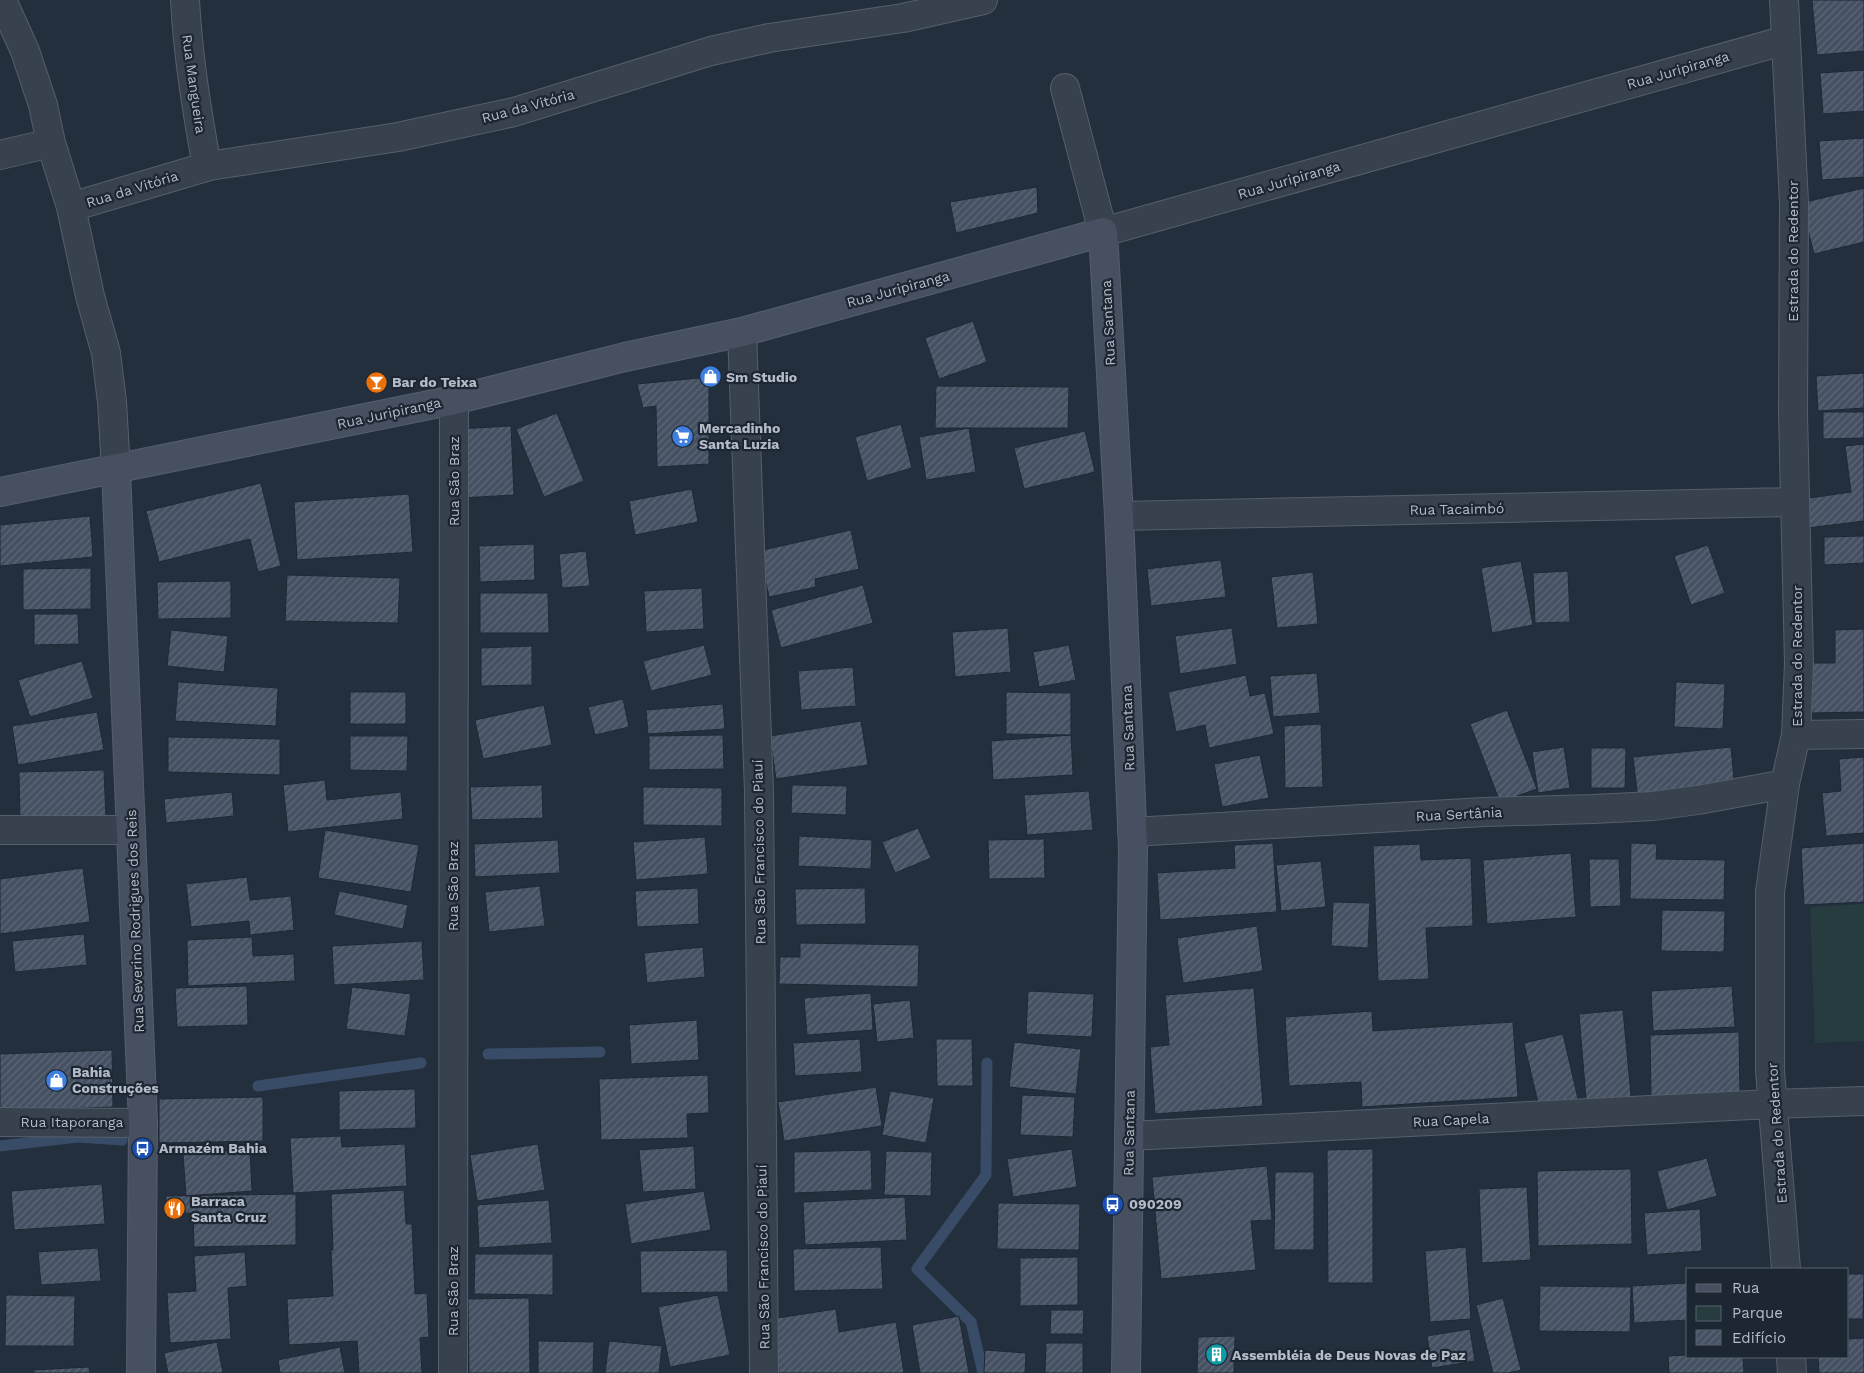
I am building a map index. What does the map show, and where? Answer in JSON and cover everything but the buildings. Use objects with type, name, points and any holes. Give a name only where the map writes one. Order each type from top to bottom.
[{"type":"street","points":[[2,0],[25,51],[43,105],[51,143],[71,208],[90,296],[106,353],[112,402],[116,470]]},
{"type":"street","name":"Rua Mangueira","points":[[185,0],[192,85],[207,167]]},
{"type":"street","name":"Rua da Vitória","points":[[71,208],[207,167],[398,137],[514,112],[711,51],[769,38],[902,18],[983,0]]},
{"type":"street","name":"Estrada do Redentor","points":[[1784,0],[1794,203],[1795,502],[1799,663],[1796,735],[1785,784],[1770,892],[1770,1071],[1786,1268]]},
{"type":"street","name":"Rua Juripiranga","points":[[0,492],[454,400],[625,357],[742,332],[1786,40]]},
{"type":"street","name":"Rua Santana","points":[[1065,88],[1103,232],[1119,516],[1132,832],[1126,1373]]},
{"type":"street","points":[[0,155],[51,143]]},
{"type":"street","name":"Rua São Francisco do Piauí","points":[[742,332],[759,802],[764,1373]]},
{"type":"street","name":"Rua São Braz","points":[[452,1373],[454,400]]},
{"type":"street","name":"Rua Severino Rodrigues dos Reis","points":[[116,470],[144,1123],[141,1373]]},
{"type":"street","name":"Rua Tacaimbó","points":[[1119,516],[1795,502]]},
{"type":"street","points":[[1796,735],[1864,734]]},
{"type":"street","name":"Rua Sertânia","points":[[1132,832],[1484,812],[1653,806],[1785,784]]},
{"type":"street","points":[[0,830],[131,830]]},
{"type":"street","name":"Rua Capela","points":[[1129,1136],[1864,1101]]},
{"type":"street","name":"Rua Itaporanga","points":[[0,1122],[144,1123]]},
{"type":"street","points":[[1791,1358],[1792,1373]]},
{"type":"green space","points":[[1864,904],[1864,1041],[1815,1043],[1810,907]]},
{"type":"waterway","points":[[488,1054],[600,1052]]},
{"type":"waterway","points":[[258,1086],[421,1063]]},
{"type":"waterway","points":[[983,1373],[971,1322],[917,1269],[986,1175],[987,1063]]},
{"type":"waterway","points":[[0,1146],[78,1137],[122,1140]]},
{"type":"place","name":"Sm Studio","points":[[710,377]]},
{"type":"place","name":"Bar do Teixa","points":[[376,382]]},
{"type":"place","name":"Mercadinho Santa Luzia","points":[[683,436]]},
{"type":"place","name":"Bahia Construções","points":[[56,1080]]},
{"type":"place","name":"Armazém Bahia","points":[[143,1148]]},
{"type":"place","name":"090209","points":[[1113,1204]]},
{"type":"place","name":"Barraca Santa Cruz","points":[[175,1209]]},
{"type":"place","name":"Assembléia de Deus Novas de Paz","points":[[1216,1355]]}]
